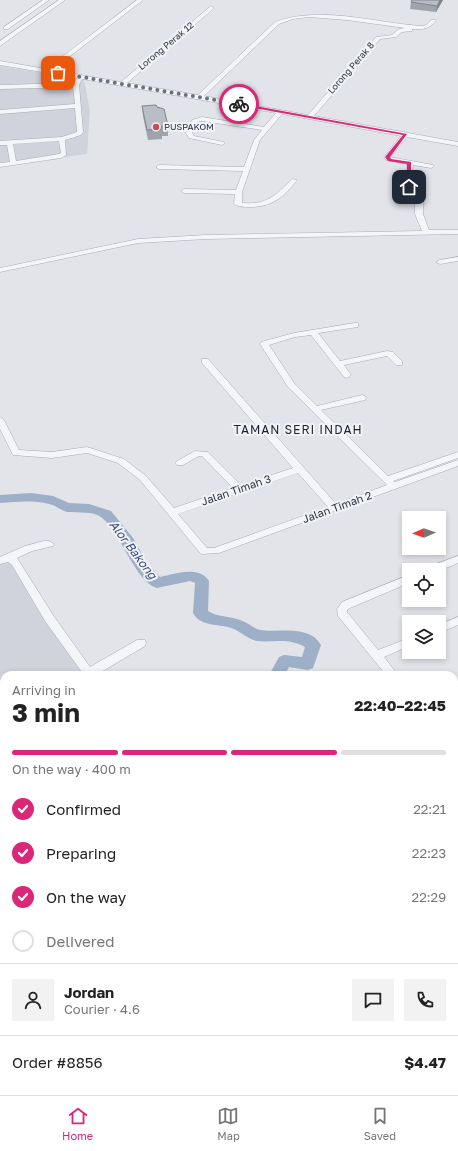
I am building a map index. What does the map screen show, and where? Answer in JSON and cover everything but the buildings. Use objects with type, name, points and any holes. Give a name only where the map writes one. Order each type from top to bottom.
[{"type":"street","points":[[3,27],[46,0]]},
{"type":"street","points":[[0,44],[62,0]]},
{"type":"street","points":[[47,71],[140,0]]},
{"type":"street","name":"Lorong Perak 12","points":[[122,84],[211,8]]},
{"type":"street","points":[[199,97],[277,23],[288,18],[308,15],[422,28],[428,26],[433,20]]},
{"type":"street","points":[[3,27],[19,30]]},
{"type":"street","name":"Lorong Perak 8","points":[[310,117],[378,38],[394,36],[404,29],[422,32]]},
{"type":"street","points":[[0,63],[458,144]]},
{"type":"street","points":[[0,144],[62,139],[73,137],[80,132],[76,85],[80,77]]},
{"type":"street","points":[[0,87],[76,85]]},
{"type":"street","points":[[0,112],[78,106]]},
{"type":"street","points":[[280,112],[257,140],[239,192],[238,202],[239,204],[265,205],[275,200],[294,180]]},
{"type":"street","points":[[222,143],[193,138],[190,136],[189,134],[195,120],[202,119],[265,129]]},
{"type":"street","points":[[405,135],[388,157],[390,160],[431,166]]},
{"type":"street","points":[[0,165],[63,155],[62,139]]},
{"type":"street","points":[[10,143],[13,162]]},
{"type":"street","points":[[178,168],[179,160]]},
{"type":"street","points":[[410,163],[408,184],[419,199],[419,214],[426,232]]},
{"type":"street","points":[[159,167],[247,169]]},
{"type":"street","points":[[184,191],[239,192]]},
{"type":"street","points":[[0,270],[138,241],[206,237],[458,232]]},
{"type":"street","points":[[440,262],[458,259]]},
{"type":"street","points":[[356,325],[294,335],[264,344],[291,385],[390,483],[458,455]]},
{"type":"street","points":[[313,332],[348,375]]},
{"type":"street","points":[[339,364],[387,353],[399,363]]},
{"type":"street","points":[[205,361],[334,508]]},
{"type":"street","points":[[314,409],[362,398]]},
{"type":"street","points":[[0,420],[16,454],[52,455],[87,450],[121,461],[143,478],[173,512]]},
{"type":"street","points":[[180,463],[198,453],[205,454],[239,489]]},
{"type":"street","name":"Jalan Timah 2","points":[[173,512],[201,550],[204,552],[215,551],[334,508],[390,483],[458,463]]},
{"type":"street","name":"Jalan Timah 3","points":[[173,512],[299,469]]},
{"type":"street","points":[[5,560],[31,546],[49,544]]},
{"type":"street","points":[[446,564],[458,559]]},
{"type":"street","points":[[5,560],[16,563],[49,618],[87,671]]},
{"type":"street","points":[[389,671],[342,613],[342,609],[346,605],[402,582]]},
{"type":"street","points":[[446,626],[458,621]]},
{"type":"street","points":[[94,671],[141,643]]},
{"type":"street","points":[[376,656],[402,645]]},
{"type":"shaded area","points":[[0,66],[84,80],[90,111],[87,154],[0,166]]},
{"type":"shaded area","points":[[10,559],[89,671],[0,671],[0,563]]},
{"type":"waterway","name":"Alor Bakong","points":[[0,499],[31,497],[53,500],[67,507],[89,508],[106,514],[128,541],[143,568],[157,583],[192,576],[202,581],[200,613],[212,620],[237,624],[256,635],[297,636],[313,645],[308,664],[284,661],[279,671]]},
{"type":"way so far","points":[[58,73],[239,104]]},
{"type":"place","name":"PUSPAKOM","points":[[156,127]]},
{"type":"district","name":"TAMAN SERI INDAH","points":[[298,430]]},
{"type":"route","points":[[239,104],[405,135],[388,159],[410,163],[408,167],[409,187]]}]
